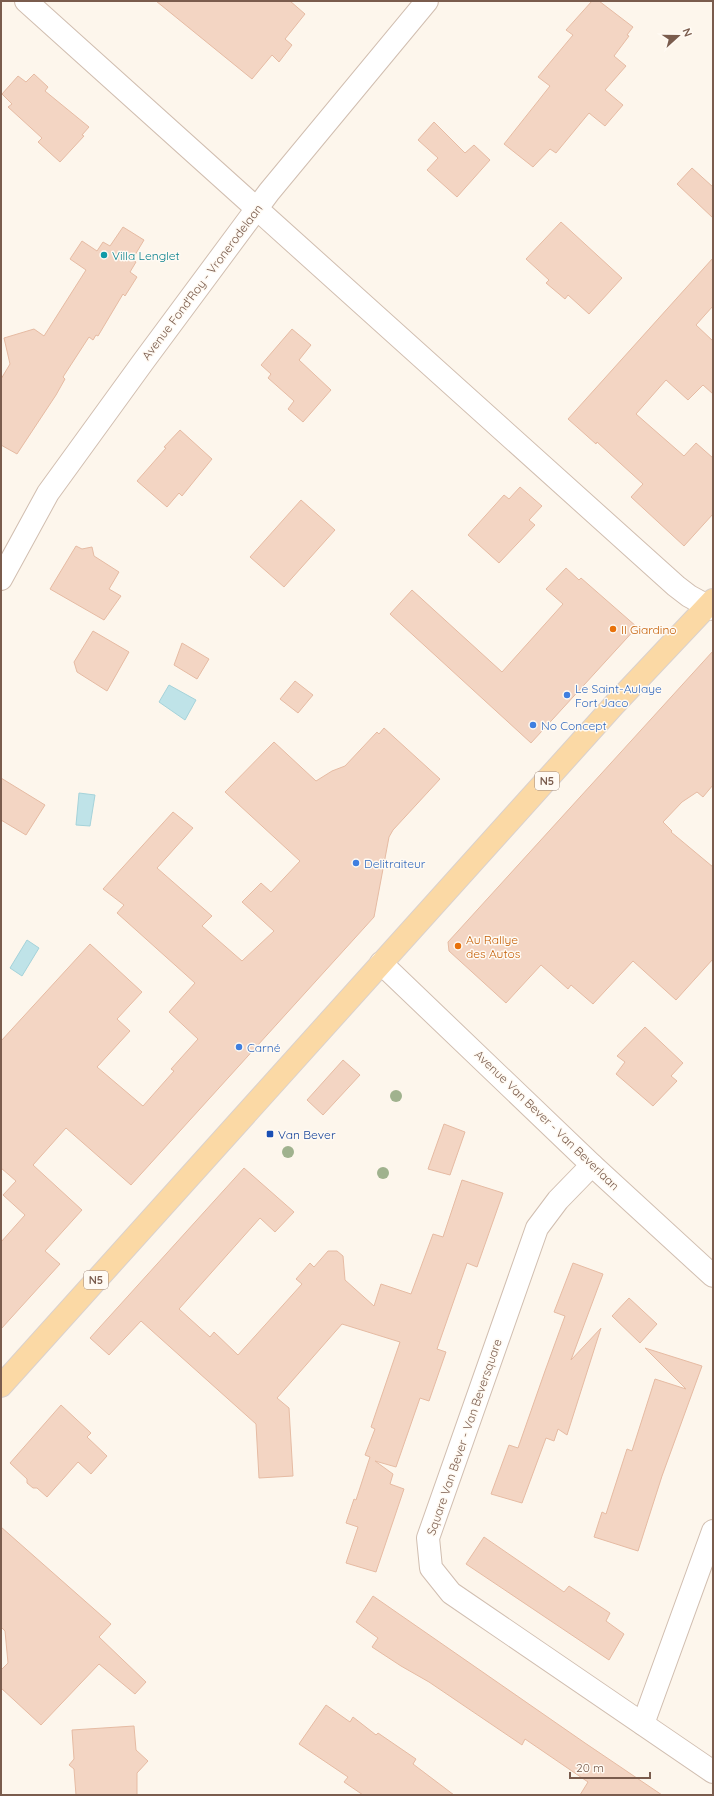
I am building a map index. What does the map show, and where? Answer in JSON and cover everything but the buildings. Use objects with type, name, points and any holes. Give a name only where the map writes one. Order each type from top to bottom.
[{"type":"main road","name":"N5","points":[[1,1386],[614,705],[711,605]]},
{"type":"street","points":[[26,1],[670,580],[689,596],[711,605]]},
{"type":"street","name":"Avenue Fond'Roy - Vronerodelaan","points":[[1,579],[48,493],[257,208],[427,1]]},
{"type":"street","name":"Avenue Van Bever - Van Beverlaan","points":[[381,963],[592,1165],[713,1276]]},
{"type":"street","name":"Square Van Bever - Van Beversquare","points":[[592,1165],[558,1200],[537,1228],[428,1538],[431,1568],[451,1593],[713,1772]]},
{"type":"street","points":[[643,1724],[713,1531]]},
{"type":"water","points":[[169,685],[196,700],[185,720],[159,702]]},
{"type":"water","points":[[79,793],[95,795],[90,826],[76,825]]},
{"type":"water","points":[[27,940],[39,948],[22,976],[10,968]]},
{"type":"place","name":"Villa Lenglet","points":[[104,255]]},
{"type":"place","name":"Il Giardino","points":[[613,629]]},
{"type":"place","name":"Le Saint-Aulaye Fort Jaco","points":[[567,695]]},
{"type":"place","name":"No Concept","points":[[533,725]]},
{"type":"place","name":"Delitraiteur","points":[[356,863]]},
{"type":"place","name":"Au Rallye des Autos","points":[[458,946]]},
{"type":"place","name":"Carné","points":[[239,1047]]},
{"type":"place","name":"Van Bever","points":[[270,1134]]}]
